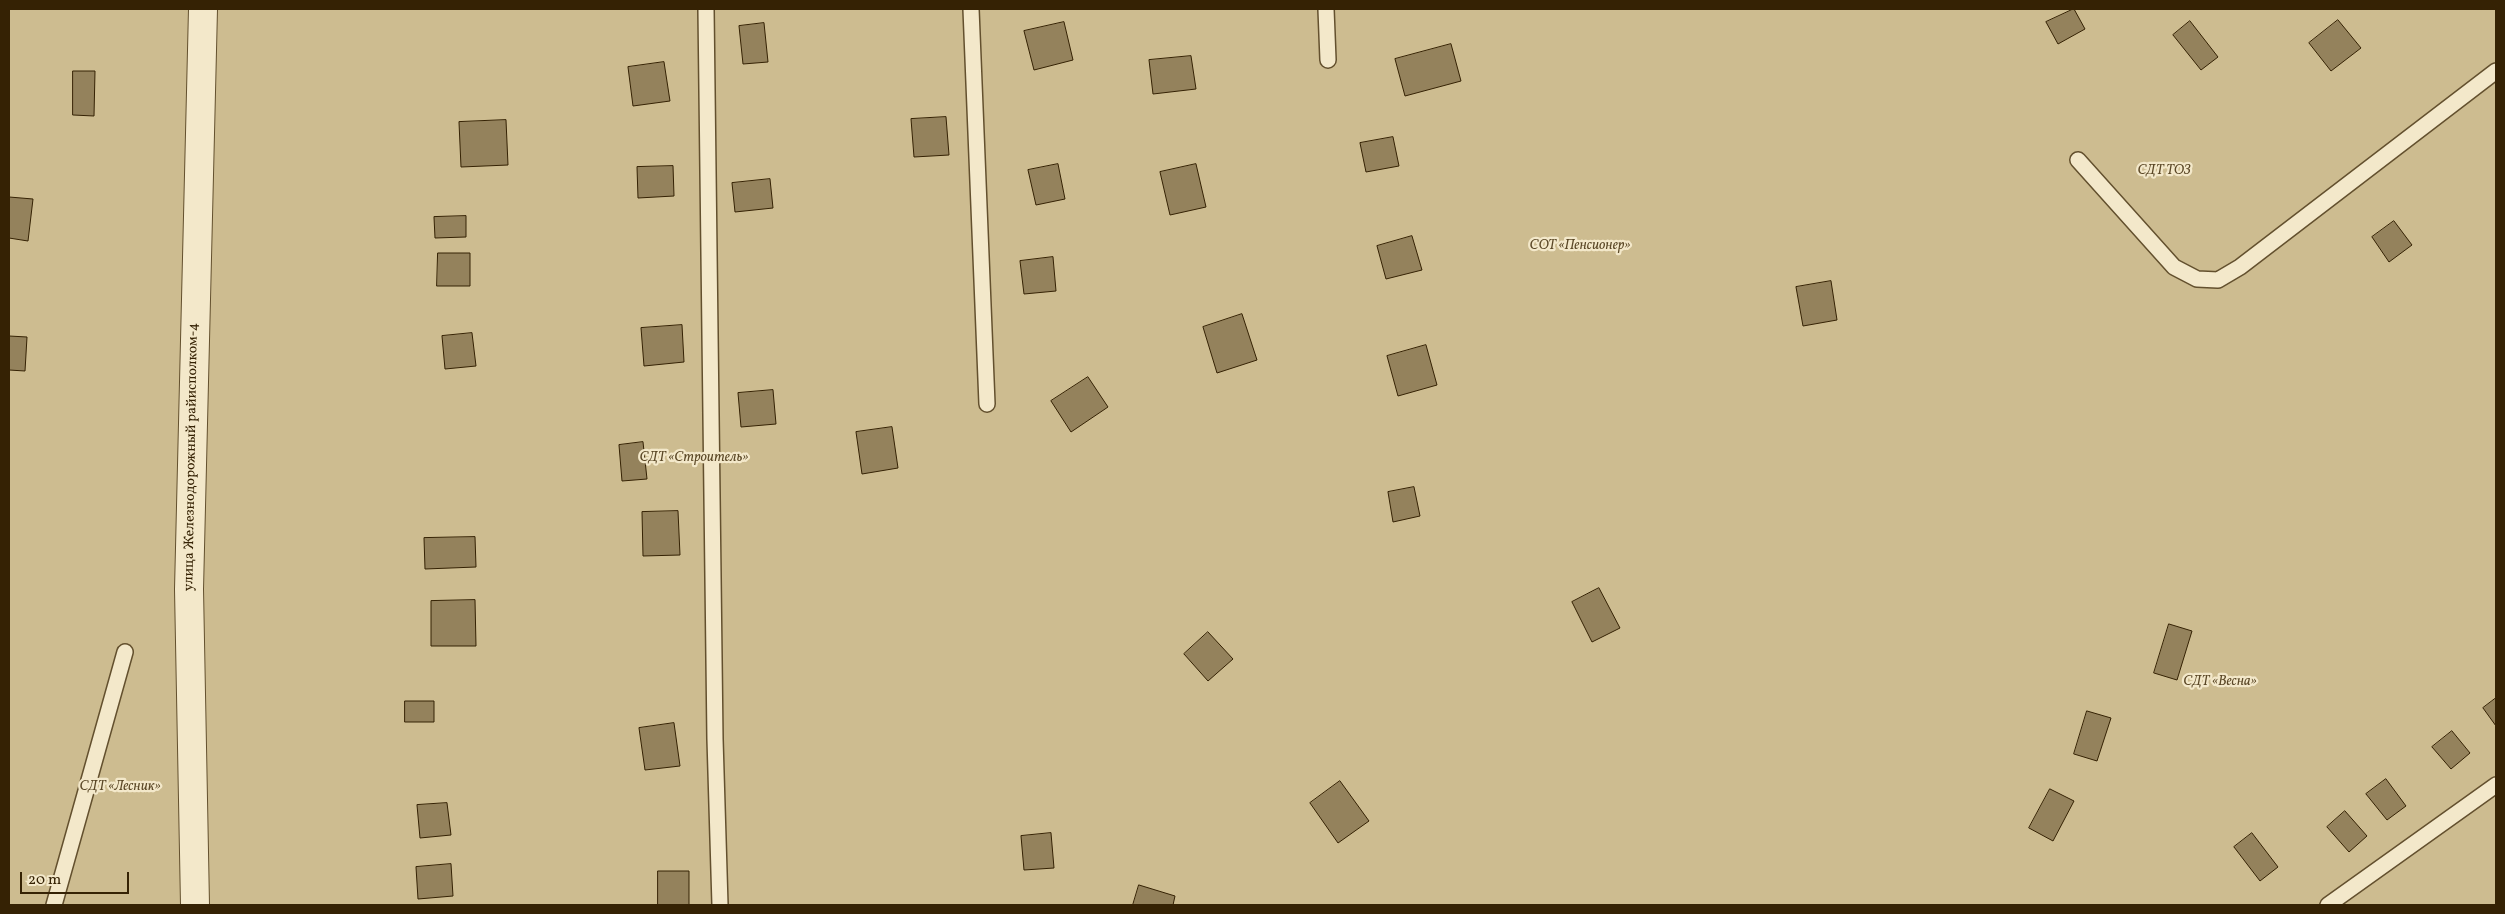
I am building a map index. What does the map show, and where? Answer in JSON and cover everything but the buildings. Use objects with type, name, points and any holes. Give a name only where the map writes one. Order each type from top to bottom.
[{"type":"street","name":"улица Железнодорожный райисполком-4","points":[[195,905],[189,589],[203,9]]},
{"type":"lane","points":[[706,9],[715,738],[720,905]]},
{"type":"lane","points":[[971,9],[987,404]]},
{"type":"lane","points":[[1326,9],[1328,60]]},
{"type":"lane","points":[[2078,160],[2174,267],[2198,280],[2218,280],[2240,267],[2496,71]]},
{"type":"lane","points":[[54,905],[125,652]]},
{"type":"lane","points":[[2328,905],[2496,785]]},
{"type":"green space","points":[[9,9],[2496,9],[2496,905],[9,905]]},
{"type":"park label","name":"СДТ ТОЗ","points":[[2164,171]]},
{"type":"park label","name":"СОТ «Пенсионер»","points":[[1580,246]]},
{"type":"park label","name":"СДТ «Строитель»","points":[[694,458]]},
{"type":"park label","name":"СДТ «Весна»","points":[[2220,682]]},
{"type":"park label","name":"СДТ «Лесник»","points":[[120,787]]}]
